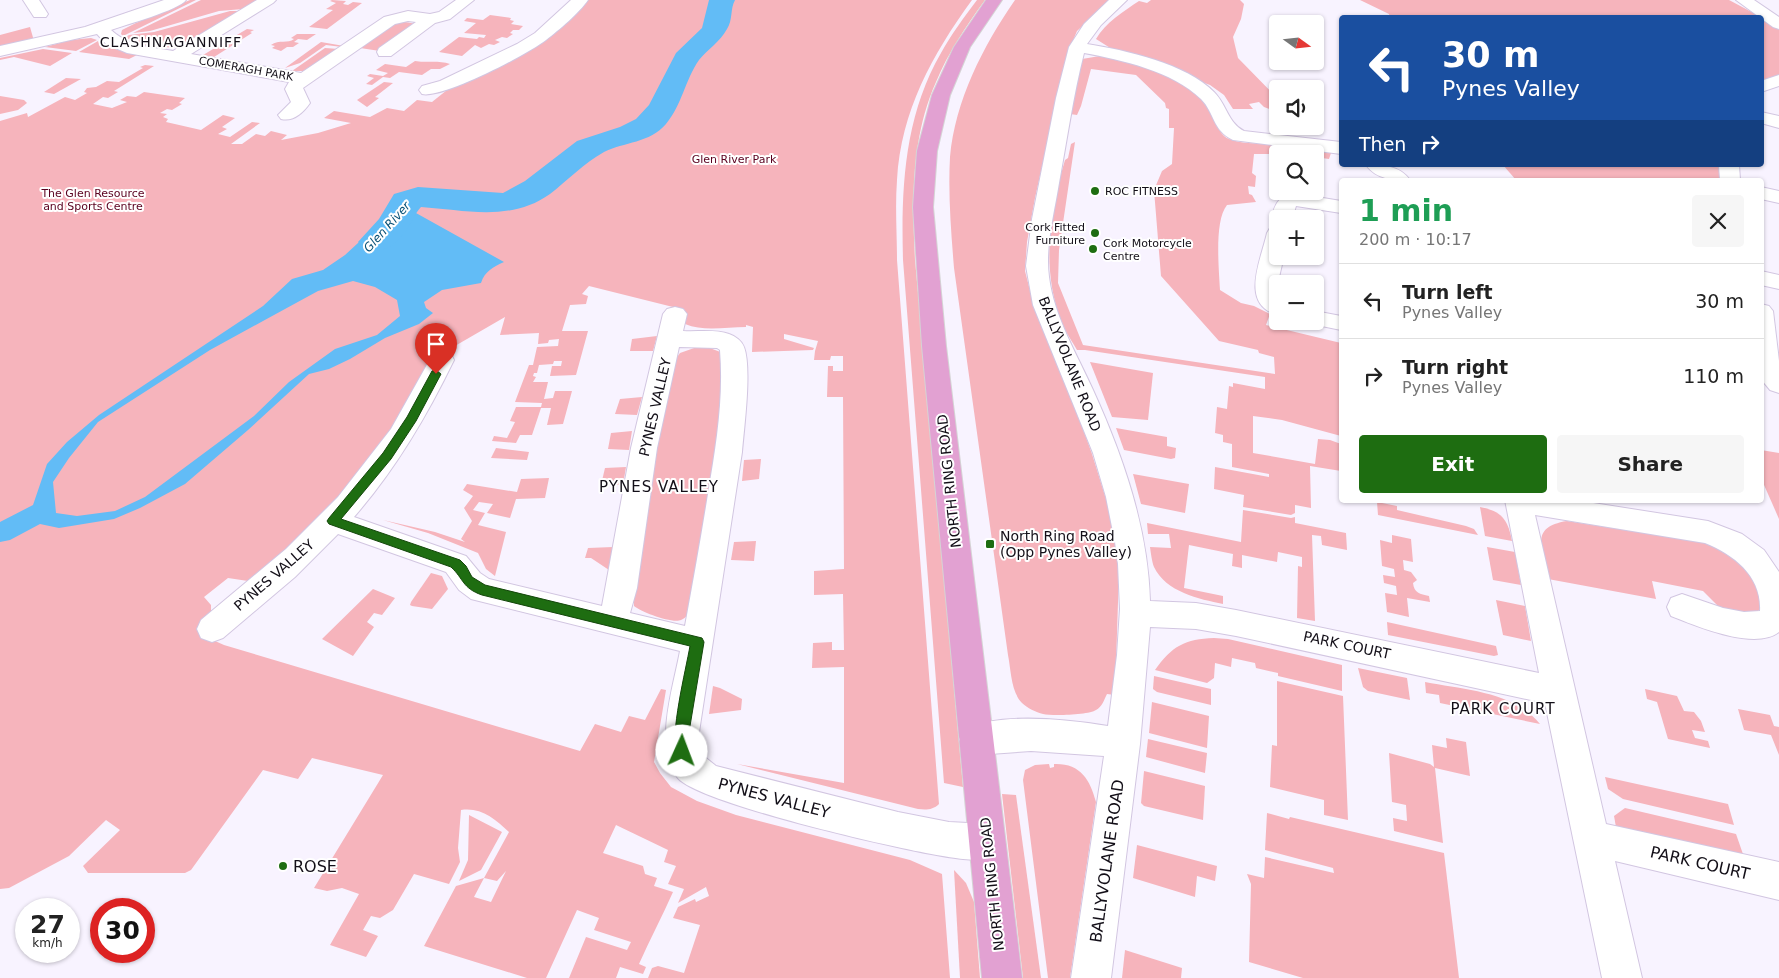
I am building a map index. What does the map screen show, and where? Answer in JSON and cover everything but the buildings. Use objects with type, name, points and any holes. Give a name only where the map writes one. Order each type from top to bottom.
[{"type":"main road","name":"NORTH RING ROAD","points":[[994,0],[962,47],[950,70],[941,95],[926,151],[923,190],[925,251],[934,346],[1002,978]]},
{"type":"street","points":[[31,0],[40,14]]},
{"type":"street","points":[[0,51],[100,28],[148,13],[178,0]]},
{"type":"street","name":"COMERAGH PARK","points":[[175,57],[268,0]]},
{"type":"street","name":"COMERAGH PARK","points":[[385,52],[443,0]]},
{"type":"street","name":"COMERAGH PARK","points":[[100,28],[113,41],[127,48],[263,70],[304,79],[390,20],[401,17],[424,18],[444,16],[466,0]]},
{"type":"street","points":[[428,90],[446,85],[523,48],[541,36],[580,0]]},
{"type":"street","name":"BALLYVOLANE ROAD","points":[[1091,978],[1130,690],[1135,613],[1133,567],[1129,540],[1112,471],[1095,423],[1043,300],[1038,278],[1040,230],[1057,136],[1077,47],[1083,34],[1092,23],[1120,0]]},
{"type":"street","points":[[1744,0],[1779,24]]},
{"type":"street","points":[[1077,47],[1113,54],[1140,62],[1188,82],[1208,96],[1214,103],[1225,128],[1240,136],[1339,148]]},
{"type":"street","points":[[287,115],[302,103],[294,89],[304,79]]},
{"type":"street","points":[[1764,86],[1779,80]]},
{"type":"street","points":[[1764,118],[1779,122]]},
{"type":"street","points":[[1379,167],[1397,178]]},
{"type":"street","points":[[1764,194],[1779,197]]},
{"type":"street","points":[[1283,210],[1285,204],[1293,199],[1339,208]]},
{"type":"street","points":[[1269,301],[1265,290],[1271,265]]},
{"type":"street","points":[[1764,279],[1779,282]]},
{"type":"street","points":[[1324,320],[1339,323]]},
{"type":"street","name":"PYNES VALLEY","points":[[610,620],[618,606],[622,588],[644,448],[673,326],[728,342],[732,347],[733,357],[732,406],[727,463],[682,732],[682,751],[688,766],[697,776],[715,782],[858,821],[964,843],[988,842]]},
{"type":"street","points":[[1764,337],[1768,371],[1779,384]]},
{"type":"street","name":"PYNES VALLEY","points":[[212,629],[275,576],[333,521],[387,456],[412,418],[442,360]]},
{"type":"street","points":[[1513,503],[1558,691],[1622,978]]},
{"type":"street","points":[[1526,503],[1708,532],[1725,538],[1757,561],[1770,579],[1778,600],[1775,616],[1766,625],[1747,627],[1709,618],[1682,607]]},
{"type":"street","points":[[333,521],[456,564],[462,570],[467,581],[482,590],[698,642]]},
{"type":"street","name":"PARK COURT","points":[[1135,613],[1196,616],[1236,623],[1558,691]]},
{"type":"street","points":[[976,739],[1023,735],[1079,737],[1123,744]]},
{"type":"street","name":"PARK COURT","points":[[1591,838],[1779,881]]},
{"type":"green space","points":[[190,0],[196,0],[123,36],[121,34],[122,30],[136,23]]},
{"type":"green space","points":[[201,0],[258,0],[243,9],[219,11],[150,31],[133,33]]},
{"type":"green space","points":[[586,0],[972,0],[932,63],[912,107],[900,155],[896,190],[897,260],[939,804],[937,806],[929,809],[918,809],[737,764],[844,783],[844,667],[812,668],[813,643],[832,642],[832,650],[844,650],[843,594],[814,595],[814,571],[844,569],[843,397],[827,397],[828,366],[833,366],[833,371],[843,371],[843,356],[831,356],[830,360],[814,360],[818,341],[784,334],[784,339],[814,348],[813,350],[752,352],[753,327],[746,325],[746,327],[715,328],[692,326],[685,324],[685,310],[589,286],[582,294],[588,296],[586,304],[570,305],[562,331],[588,331],[576,375],[550,376],[552,366],[561,366],[562,361],[554,361],[553,364],[539,365],[537,373],[534,373],[533,376],[536,377],[533,382],[548,382],[544,399],[553,398],[555,391],[572,391],[563,424],[547,425],[551,408],[541,408],[532,435],[520,435],[516,443],[492,441],[494,436],[507,438],[515,422],[510,421],[516,407],[541,407],[542,403],[515,402],[529,365],[533,365],[537,347],[558,346],[559,339],[538,344],[539,333],[500,335],[505,317],[429,361],[400,418],[376,453],[297,544],[248,581],[228,578],[204,597],[211,605],[211,614],[221,637],[215,641],[224,645],[580,751],[595,724],[621,732],[629,716],[645,720],[661,689],[666,690],[654,762],[671,787],[697,801],[736,815],[910,860],[942,874],[950,978],[648,978],[652,968],[658,966],[684,973],[700,925],[673,918],[678,907],[695,899],[696,902],[709,896],[706,887],[678,903],[684,889],[668,884],[676,866],[664,862],[668,850],[616,825],[603,853],[643,866],[645,874],[657,878],[654,886],[673,892],[639,964],[646,967],[643,974],[620,967],[616,978],[569,978],[586,937],[627,950],[631,942],[594,930],[599,918],[577,910],[546,978],[527,978],[424,946],[456,886],[484,878],[509,832],[487,815],[475,810],[461,810],[458,848],[460,862],[449,884],[414,874],[393,910],[380,918],[371,916],[363,930],[378,936],[366,957],[330,945],[359,894],[342,888],[327,891],[314,888],[383,775],[312,758],[298,779],[263,770],[191,870],[185,873],[88,873],[83,866],[120,830],[106,820],[69,856],[9,888],[0,889],[0,121],[27,113],[28,117],[65,97],[75,100],[87,93],[84,92],[87,88],[96,87],[107,81],[119,82],[145,65],[154,66],[114,91],[118,92],[108,98],[103,97],[93,104],[112,108],[127,102],[120,100],[127,96],[136,97],[144,92],[185,98],[179,103],[182,104],[172,110],[167,109],[160,113],[167,114],[163,117],[168,119],[166,122],[201,130],[223,115],[235,118],[222,127],[227,129],[218,134],[230,137],[252,122],[260,123],[231,144],[242,144],[256,134],[265,136],[271,131],[287,135],[281,140],[318,133],[351,123],[324,118],[334,111],[370,117],[387,108],[404,111],[417,100],[432,102],[452,86]],"holes":[[[506,871],[491,902],[474,897],[484,878],[497,881]]]},
{"type":"green space","points":[[977,0],[985,0],[952,50],[928,103],[918,147],[914,192],[915,260],[963,787],[944,783],[903,260],[903,207],[907,154],[919,102],[941,53]]},
{"type":"green space","points":[[1015,0],[1111,0],[1077,31],[1067,55],[1035,198],[1027,242],[1025,271],[1034,306],[1057,357],[1092,454],[1111,515],[1119,571],[1115,695],[1107,694],[1098,709],[1079,714],[1048,715],[1035,711],[1022,703],[1014,687],[954,268],[949,185],[953,136],[964,95],[972,75],[992,36]]},
{"type":"green space","points":[[1151,0],[1240,0],[1244,4],[1241,19],[1233,37],[1238,58],[1269,90],[1269,109],[1259,102],[1249,104],[1253,109],[1233,109],[1224,95],[1210,85],[1115,51],[1096,39],[1110,23],[1127,9],[1139,1],[1147,3]]},
{"type":"green space","points":[[1360,0],[1729,0],[1757,15],[1389,15]]},
{"type":"green space","points":[[330,1],[346,1],[343,4],[348,5],[353,2],[362,3],[327,29],[309,27],[333,10],[326,9],[336,3]]},
{"type":"green space","points":[[230,11],[240,11],[176,48],[146,45],[125,38],[129,35],[154,32]]},
{"type":"green space","points":[[490,15],[511,18],[510,20],[514,21],[511,24],[523,26],[519,30],[513,30],[510,33],[513,34],[507,38],[502,37],[495,40],[500,42],[494,45],[489,44],[481,48],[475,45],[462,56],[439,52],[459,37],[484,38],[486,35],[464,33],[476,23],[464,21],[467,18],[483,20]]},
{"type":"green space","points":[[1764,20],[1779,30],[1779,76],[1764,79]]},
{"type":"green space","points":[[396,23],[417,24],[380,51],[360,48]]},
{"type":"green space","points":[[30,27],[34,41],[0,47],[0,35]]},
{"type":"green space","points":[[247,29],[254,30],[214,57],[203,55]]},
{"type":"green space","points":[[297,34],[316,34],[307,40],[298,39],[294,42],[299,43],[281,51],[272,48],[275,46],[271,45],[274,43],[292,40],[294,39],[291,38]]},
{"type":"green space","points":[[91,38],[97,40],[76,51],[45,47],[71,40]]},
{"type":"green space","points":[[98,41],[99,43],[103,41],[115,49],[137,55],[129,59],[79,52]]},
{"type":"green space","points":[[321,42],[344,46],[326,45],[300,63],[285,68]]},
{"type":"green space","points":[[325,48],[339,49],[304,71],[292,71]]},
{"type":"green space","points":[[43,49],[72,53],[50,66],[14,57],[0,60],[0,58]]},
{"type":"green space","points":[[1100,56],[1153,70],[1192,89],[1204,100],[1220,131],[1229,139],[1243,143],[1278,145],[1269,145],[1269,154],[1254,154],[1252,173],[1256,176],[1255,187],[1248,186],[1249,194],[1252,195],[1256,202],[1227,205],[1223,212],[1220,222],[1218,258],[1220,290],[1241,303],[1254,306],[1269,314],[1266,325],[1269,326],[1269,330],[1287,330],[1339,343],[1339,435],[1282,420],[1253,416],[1253,453],[1315,464],[1318,439],[1339,443],[1339,471],[1310,466],[1311,508],[1295,505],[1295,513],[1291,515],[1243,507],[1244,495],[1214,489],[1215,467],[1269,477],[1269,474],[1232,467],[1232,444],[1223,442],[1223,435],[1215,433],[1217,407],[1227,409],[1229,386],[1233,387],[1233,383],[1265,389],[1265,377],[1077,350],[1064,327],[1055,303],[1050,263],[1051,221],[1059,180],[1065,160],[1068,158],[1071,144],[1075,142],[1059,250],[1058,283],[1083,345],[1275,374],[1274,357],[1259,353],[1258,350],[1219,341],[1161,276],[1154,190],[1162,171],[1172,164],[1174,128],[1169,128],[1169,109],[1166,108],[1165,103],[1136,75],[1091,69],[1077,115],[1070,114],[1082,59]]},
{"type":"green space","points":[[415,61],[450,64],[440,69],[431,69],[422,75],[399,72],[390,78],[383,77],[372,85],[366,84],[374,78],[367,76],[370,74],[383,76],[388,73],[376,70],[385,64],[406,67]]},
{"type":"green space","points":[[66,78],[81,79],[54,94],[44,92]]},
{"type":"green space","points":[[384,82],[393,83],[375,97],[379,98],[367,107],[357,100]]},
{"type":"green space","points":[[0,96],[24,100],[27,103],[18,110],[0,114]]},
{"type":"green space","points":[[1324,149],[1332,150],[1329,159],[1324,158]]},
{"type":"green space","points":[[1505,167],[1722,167],[1721,178],[1514,178]]},
{"type":"green space","points":[[657,336],[653,351],[630,351],[632,339]]},
{"type":"green space","points":[[697,347],[707,347],[723,353],[718,453],[688,615],[684,619],[677,621],[657,617],[634,606],[634,598],[655,447],[675,360],[680,353]]},
{"type":"green space","points":[[1090,362],[1153,373],[1148,420],[1112,417]]},
{"type":"green space","points":[[642,397],[637,415],[615,414],[620,399]]},
{"type":"green space","points":[[1116,428],[1167,437],[1167,446],[1176,448],[1175,458],[1171,459],[1124,450]]},
{"type":"green space","points":[[632,431],[629,450],[608,449],[611,433]]},
{"type":"green space","points":[[496,448],[529,452],[527,460],[491,458]]},
{"type":"green space","points":[[1764,450],[1779,453],[1779,519],[1764,485]]},
{"type":"green space","points":[[761,459],[759,479],[742,481],[744,460]]},
{"type":"green space","points":[[626,467],[623,485],[601,485],[605,468]]},
{"type":"green space","points":[[1133,474],[1189,484],[1185,513],[1141,504]]},
{"type":"green space","points":[[549,478],[545,498],[516,499],[510,518],[487,513],[493,504],[479,502],[473,510],[485,513],[478,525],[506,532],[495,576],[486,569],[478,553],[428,533],[383,520],[435,532],[465,542],[461,539],[472,521],[464,508],[473,496],[463,490],[467,484],[517,492],[521,479]]},
{"type":"green space","points":[[1377,503],[1397,506],[1397,510],[1466,526],[1474,529],[1478,535],[1378,515]]},
{"type":"green space","points":[[1480,507],[1494,511],[1503,518],[1512,541],[1485,536]]},
{"type":"green space","points":[[1243,510],[1291,518],[1295,517],[1295,523],[1346,533],[1347,550],[1322,545],[1321,536],[1312,535],[1315,621],[1297,618],[1298,566],[1302,567],[1302,557],[1278,552],[1277,562],[1242,555],[1242,568],[1232,566],[1233,554],[1189,545],[1184,588],[1223,596],[1223,604],[1184,593],[1166,583],[1159,576],[1153,565],[1150,547],[1171,548],[1169,534],[1148,534],[1147,523],[1241,542]]},
{"type":"green space","points":[[1567,521],[1708,543],[1741,558],[1762,596],[1760,609],[1755,614],[1745,615],[1719,607],[1703,591],[1652,581],[1656,599],[1548,579],[1541,541],[1543,534],[1555,524]]},
{"type":"green space","points":[[1392,535],[1411,539],[1413,562],[1403,560],[1404,570],[1411,572],[1417,580],[1413,583],[1416,591],[1429,596],[1430,602],[1407,598],[1409,617],[1387,612],[1385,593],[1397,595],[1396,586],[1384,583],[1383,575],[1395,577],[1394,569],[1382,566],[1380,540],[1392,543]]},
{"type":"green space","points":[[756,541],[754,561],[731,560],[734,542]]},
{"type":"green space","points":[[613,547],[609,570],[591,558],[585,558],[588,548]]},
{"type":"green space","points":[[1487,547],[1515,552],[1521,585],[1493,580]]},
{"type":"green space","points":[[431,573],[442,576],[448,589],[432,609],[410,605],[411,602]]},
{"type":"green space","points":[[373,589],[395,598],[382,615],[374,613],[367,622],[374,627],[353,656],[322,639]]},
{"type":"green space","points":[[1496,600],[1525,606],[1531,641],[1503,635]]},
{"type":"green space","points":[[1387,622],[1496,646],[1498,655],[1494,656],[1388,635]]},
{"type":"green space","points":[[1228,639],[1342,665],[1342,691],[1278,676],[1278,673],[1256,668],[1255,663],[1232,658],[1231,667],[1215,663],[1214,678],[1207,683],[1155,670],[1167,655],[1180,645],[1195,640]]},
{"type":"green space","points":[[1358,668],[1407,678],[1410,700],[1368,691],[1363,687]]},
{"type":"green space","points":[[1154,676],[1211,689],[1211,705],[1157,692],[1153,689]]},
{"type":"green space","points":[[1277,681],[1343,696],[1348,820],[1324,815],[1324,800],[1270,787],[1272,745],[1277,746]]},
{"type":"green space","points":[[1425,682],[1472,690],[1502,698],[1529,713],[1540,724],[1440,703],[1439,695],[1426,693]]},
{"type":"green space","points":[[713,686],[742,699],[741,710],[709,714]]},
{"type":"green space","points":[[1645,689],[1677,696],[1684,711],[1694,712],[1701,721],[1705,732],[1692,730],[1695,738],[1708,741],[1710,748],[1668,739],[1657,702],[1647,699]]},
{"type":"green space","points":[[1152,702],[1209,716],[1207,748],[1149,733]]},
{"type":"green space","points":[[1738,709],[1770,715],[1774,726],[1779,727],[1779,755],[1771,735],[1744,730]]},
{"type":"green space","points":[[1446,738],[1466,742],[1470,776],[1435,768],[1443,843],[1394,831],[1393,818],[1407,821],[1406,805],[1392,802],[1389,753],[1430,764],[1434,767],[1432,745],[1447,748]]},
{"type":"green space","points":[[1148,739],[1207,753],[1205,773],[1146,757]]},
{"type":"green space","points":[[1049,764],[1050,768],[1054,767],[1054,764],[1071,766],[1082,774],[1091,786],[1096,802],[1070,978],[1048,978],[1023,780],[1025,770],[1035,765]]},
{"type":"green space","points":[[1144,771],[1205,786],[1203,820],[1144,806],[1141,803]]},
{"type":"green space","points":[[1605,777],[1728,804],[1734,825],[1623,799],[1608,789]]},
{"type":"green space","points":[[1002,794],[1016,795],[1041,978],[1023,978]]},
{"type":"green space","points":[[1625,808],[1736,834],[1744,857],[1616,827],[1614,816]]},
{"type":"green space","points":[[1267,813],[1444,853],[1459,978],[1303,978],[1249,962],[1251,884],[1247,874],[1264,878],[1265,857],[1334,873],[1333,868],[1265,850]]},
{"type":"green space","points":[[469,815],[502,832],[481,870],[459,881],[468,860]]},
{"type":"green space","points":[[1137,845],[1217,866],[1215,881],[1197,876],[1195,897],[1133,878]]},
{"type":"green space","points":[[954,870],[966,883],[974,902],[980,978],[960,978]]},
{"type":"green space","points":[[1125,950],[1182,968],[1181,978],[1122,978]]},
{"type":"water","points":[[422,193],[407,208],[504,262],[490,270],[481,283],[442,290],[424,302],[426,308],[433,313],[419,324],[385,338],[329,369],[309,374],[185,484],[140,508],[114,519],[59,528],[40,524],[10,540],[0,542],[0,522],[33,505],[47,464],[67,442],[99,415],[263,306],[292,279],[323,270],[345,255],[371,231],[401,197]],"holes":[[[353,281],[375,287],[397,300],[400,316],[377,335],[335,349],[289,382],[254,416],[145,497],[115,511],[77,516],[56,513],[53,482],[69,458],[98,422],[210,350],[318,291]]]},
{"type":"waterway","name":"Glen River","points":[[376,242],[393,224],[406,201],[418,197],[503,203],[515,200],[537,188],[588,148],[639,130],[647,125],[664,105],[686,59],[712,33],[722,0]]},
{"type":"place","name":"ROC FITNESS","points":[[1095,191]]},
{"type":"place","name":"Cork Fitted Furniture","points":[[1095,233]]},
{"type":"place","name":"Cork Motorcycle Centre","points":[[1093,249]]},
{"type":"place","name":"North Ring Road (Opp Pynes Valley)","points":[[990,544]]},
{"type":"place","name":"ROSE","points":[[283,866]]},
{"type":"district","name":"CLASHNAGANNIFF","points":[[171,42]]},
{"type":"district","name":"PYNES VALLEY","points":[[659,487]]},
{"type":"district","name":"PARK COURT","points":[[1503,709]]},
{"type":"route","points":[[436,374],[412,418],[387,456],[333,521],[456,564],[462,570],[467,581],[482,590],[698,642],[682,732],[682,751]]},
{"type":"park label","name":"Glen River Park","points":[[734,159]]},
{"type":"park label","name":"The Glen Resource and Sports Centre","points":[[93,199]]}]
